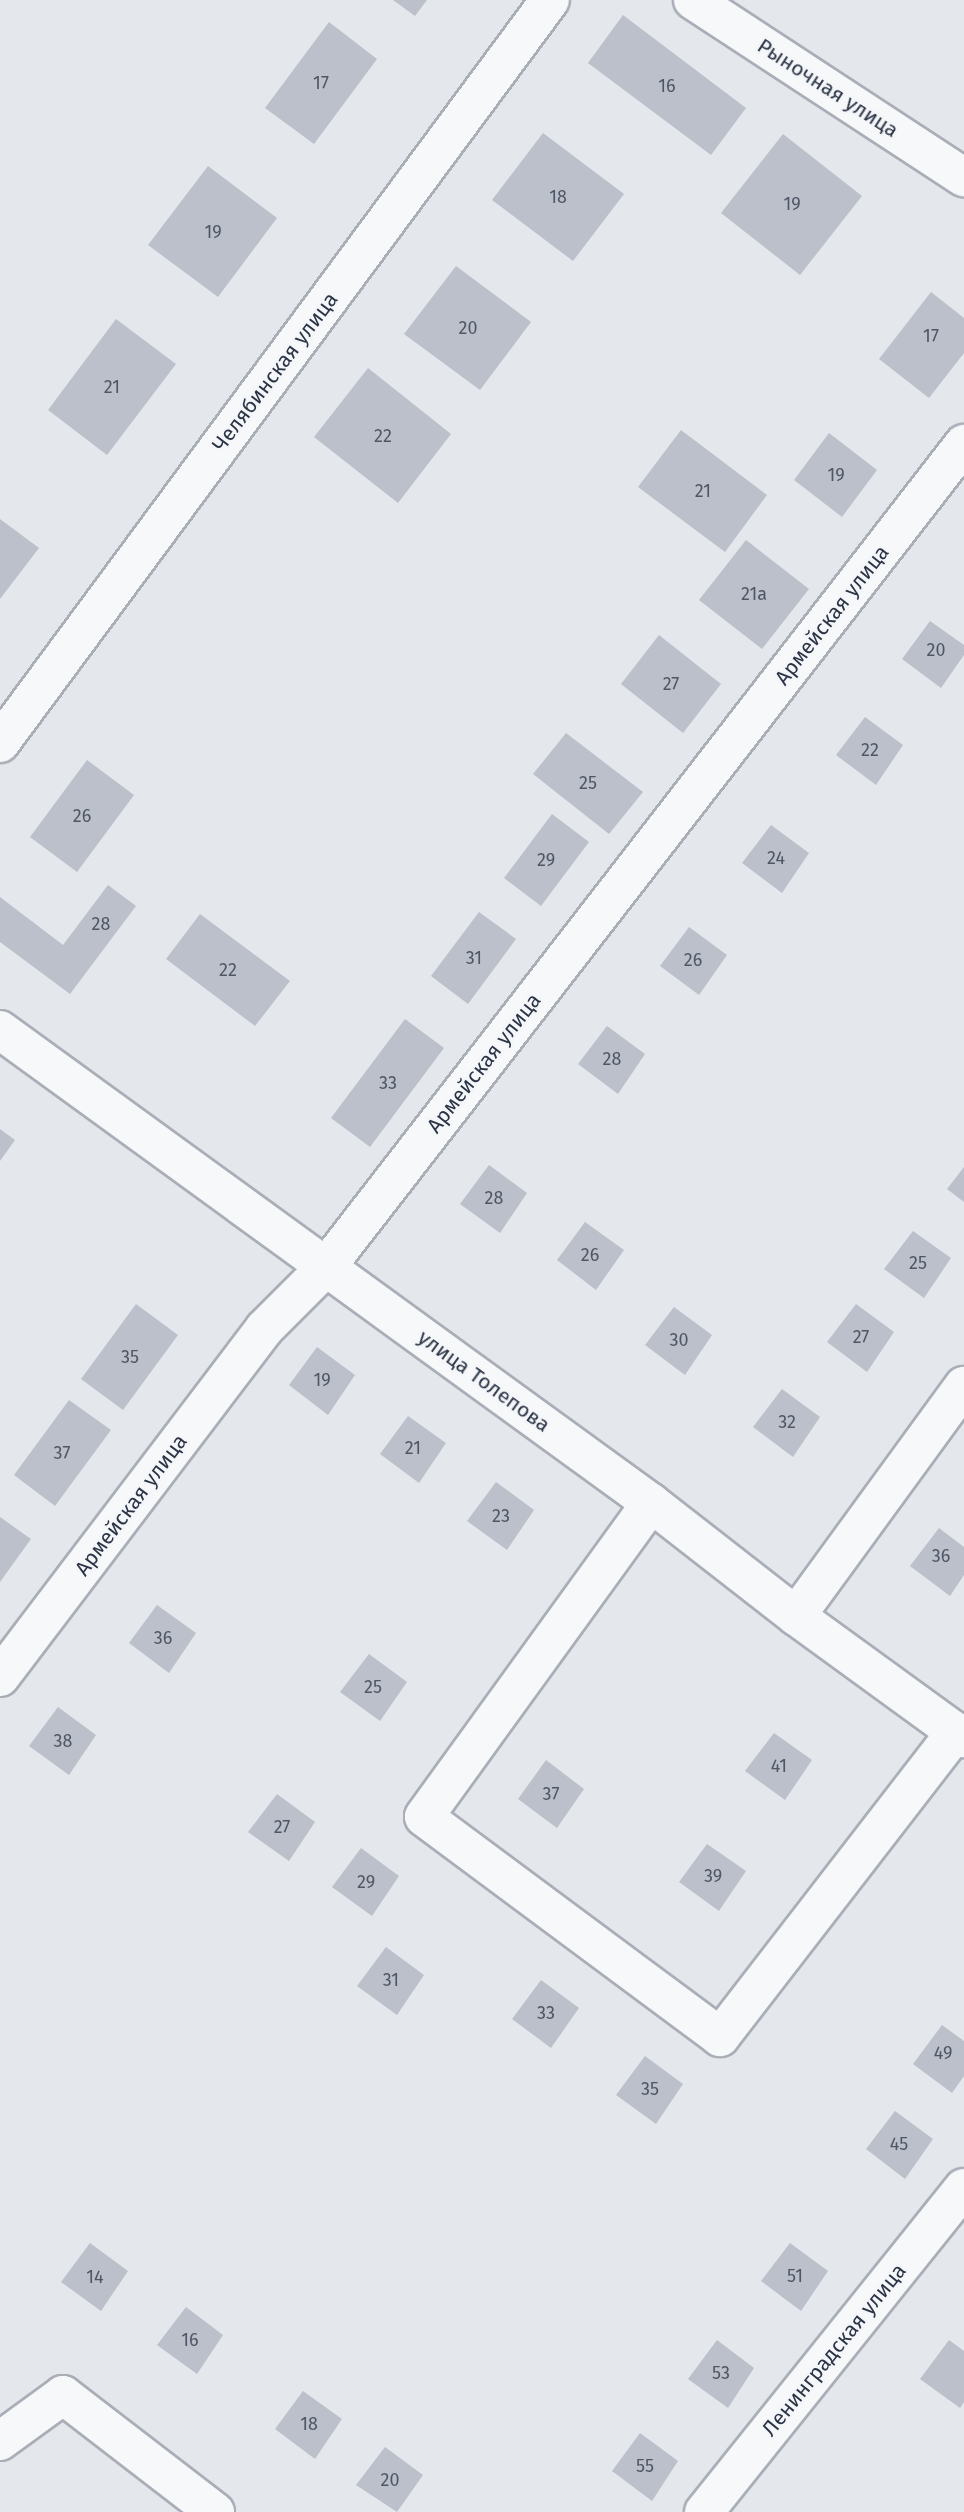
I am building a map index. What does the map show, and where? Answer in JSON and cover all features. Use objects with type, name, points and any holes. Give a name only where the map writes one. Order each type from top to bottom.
[{"type":"street","name":"Челябинская улица","points":[[0,743],[550,0]]},
{"type":"street","name":"Рыночная улица","points":[[693,0],[964,177]]},
{"type":"street","name":"Армейская улица","points":[[0,1678],[264,1329],[327,1266],[964,444]]},
{"type":"street","name":"улица Толепова","points":[[0,1030],[651,1503],[796,1616],[960,1735]]},
{"type":"street","points":[[796,1616],[964,1386]]},
{"type":"street","points":[[651,1503],[424,1818],[720,2037],[960,1735]]},
{"type":"street","name":"Ленинградская улица","points":[[704,2512],[964,2188]]},
{"type":"street","points":[[0,2441],[63,2395],[215,2512]]},
{"type":"building","points":[[393,0],[427,0],[415,16]]},
{"type":"building","points":[[623,15],[746,108],[711,155],[588,63]]},
{"type":"building","points":[[329,22],[377,59],[314,144],[265,108]]},
{"type":"building","points":[[543,133],[624,194],[573,261],[492,200]]},
{"type":"building","points":[[783,134],[862,196],[800,275],[721,213]]},
{"type":"building","points":[[208,166],[277,218],[218,297],[148,245]]},
{"type":"building","points":[[456,266],[531,322],[480,390],[404,334]]},
{"type":"building","points":[[931,292],[964,318],[964,353],[929,398],[879,359]]},
{"type":"building","points":[[116,319],[176,364],[107,455],[48,410]]},
{"type":"building","points":[[368,368],[451,434],[398,503],[314,437]]},
{"type":"building","points":[[681,430],[767,495],[725,552],[638,487]]},
{"type":"building","points":[[829,433],[877,470],[842,517],[794,480]]},
{"type":"building","points":[[0,519],[39,548],[0,599]]},
{"type":"building","points":[[746,540],[809,589],[762,649],[699,600]]},
{"type":"building","points":[[930,621],[964,645],[964,655],[941,688],[902,659]]},
{"type":"building","points":[[659,635],[721,684],[683,733],[621,684]]},
{"type":"building","points":[[865,717],[903,745],[876,785],[836,755]]},
{"type":"building","points":[[566,733],[643,792],[609,834],[533,774]]},
{"type":"building","points":[[87,760],[134,795],[77,872],[30,837]]},
{"type":"building","points":[[552,814],[589,842],[541,906],[504,878]]},
{"type":"building","points":[[771,825],[809,853],[782,893],[742,863]]},
{"type":"building","points":[[108,885],[136,906],[70,994],[0,942],[0,897],[63,945]]},
{"type":"building","points":[[479,912],[516,939],[468,1004],[431,976]]},
{"type":"building","points":[[200,914],[290,981],[255,1026],[166,959]]},
{"type":"building","points":[[689,927],[727,955],[699,995],[660,966]]},
{"type":"building","points":[[405,1019],[444,1048],[370,1147],[331,1118]]},
{"type":"building","points":[[607,1026],[645,1054],[618,1094],[578,1064]]},
{"type":"building","points":[[0,1129],[15,1140],[0,1161]]},
{"type":"building","points":[[489,1165],[527,1193],[500,1233],[460,1204]]},
{"type":"building","points":[[964,1167],[964,1202],[947,1189]]},
{"type":"building","points":[[585,1222],[624,1250],[596,1290],[557,1260]]},
{"type":"building","points":[[913,1231],[951,1258],[924,1298],[884,1269]]},
{"type":"building","points":[[136,1304],[178,1335],[123,1410],[81,1379]]},
{"type":"building","points":[[856,1304],[894,1332],[867,1372],[827,1342]]},
{"type":"building","points":[[674,1307],[712,1335],[685,1375],[645,1345]]},
{"type":"building","points":[[317,1347],[355,1375],[328,1415],[289,1385]]},
{"type":"building","points":[[782,1389],[820,1417],[793,1457],[753,1427]]},
{"type":"building","points":[[69,1400],[111,1430],[55,1506],[14,1475]]},
{"type":"building","points":[[408,1416],[446,1443],[419,1483],[380,1454]]},
{"type":"building","points":[[496,1482],[534,1510],[507,1550],[467,1521]]},
{"type":"building","points":[[0,1517],[31,1539],[0,1582]]},
{"type":"building","points":[[939,1528],[964,1547],[964,1575],[950,1596],[910,1566]]},
{"type":"building","points":[[157,1605],[196,1633],[169,1673],[129,1643]]},
{"type":"building","points":[[369,1654],[407,1682],[380,1721],[340,1692]]},
{"type":"building","points":[[58,1707],[96,1735],[69,1775],[29,1746]]},
{"type":"building","points":[[774,1733],[812,1760],[785,1800],[745,1771]]},
{"type":"building","points":[[546,1760],[584,1789],[557,1828],[518,1799]]},
{"type":"building","points":[[277,1794],[315,1822],[289,1861],[248,1832]]},
{"type":"building","points":[[707,1844],[746,1871],[719,1911],[679,1882]]},
{"type":"building","points":[[361,1848],[399,1876],[372,1916],[332,1887]]},
{"type":"building","points":[[386,1947],[424,1975],[397,2015],[357,1986]]},
{"type":"building","points":[[541,1980],[579,2008],[551,2048],[512,2019]]},
{"type":"building","points":[[942,2025],[964,2041],[964,2076],[952,2093],[913,2064]]},
{"type":"building","points":[[645,2056],[683,2084],[656,2124],[616,2095]]},
{"type":"building","points":[[895,2111],[933,2139],[905,2179],[866,2149]]},
{"type":"building","points":[[90,2243],[128,2271],[101,2311],[61,2282]]},
{"type":"building","points":[[790,2243],[828,2271],[801,2311],[761,2281]]},
{"type":"building","points":[[186,2307],[223,2335],[197,2374],[157,2345]]},
{"type":"building","points":[[717,2340],[754,2368],[728,2408],[688,2379]]},
{"type":"building","points":[[949,2340],[964,2351],[964,2402],[960,2408],[920,2379]]},
{"type":"building","points":[[303,2391],[342,2419],[315,2459],[275,2429]]},
{"type":"building","points":[[640,2433],[678,2461],[652,2501],[612,2471]]},
{"type":"building","points":[[385,2447],[423,2475],[397,2512],[356,2485]]}]
